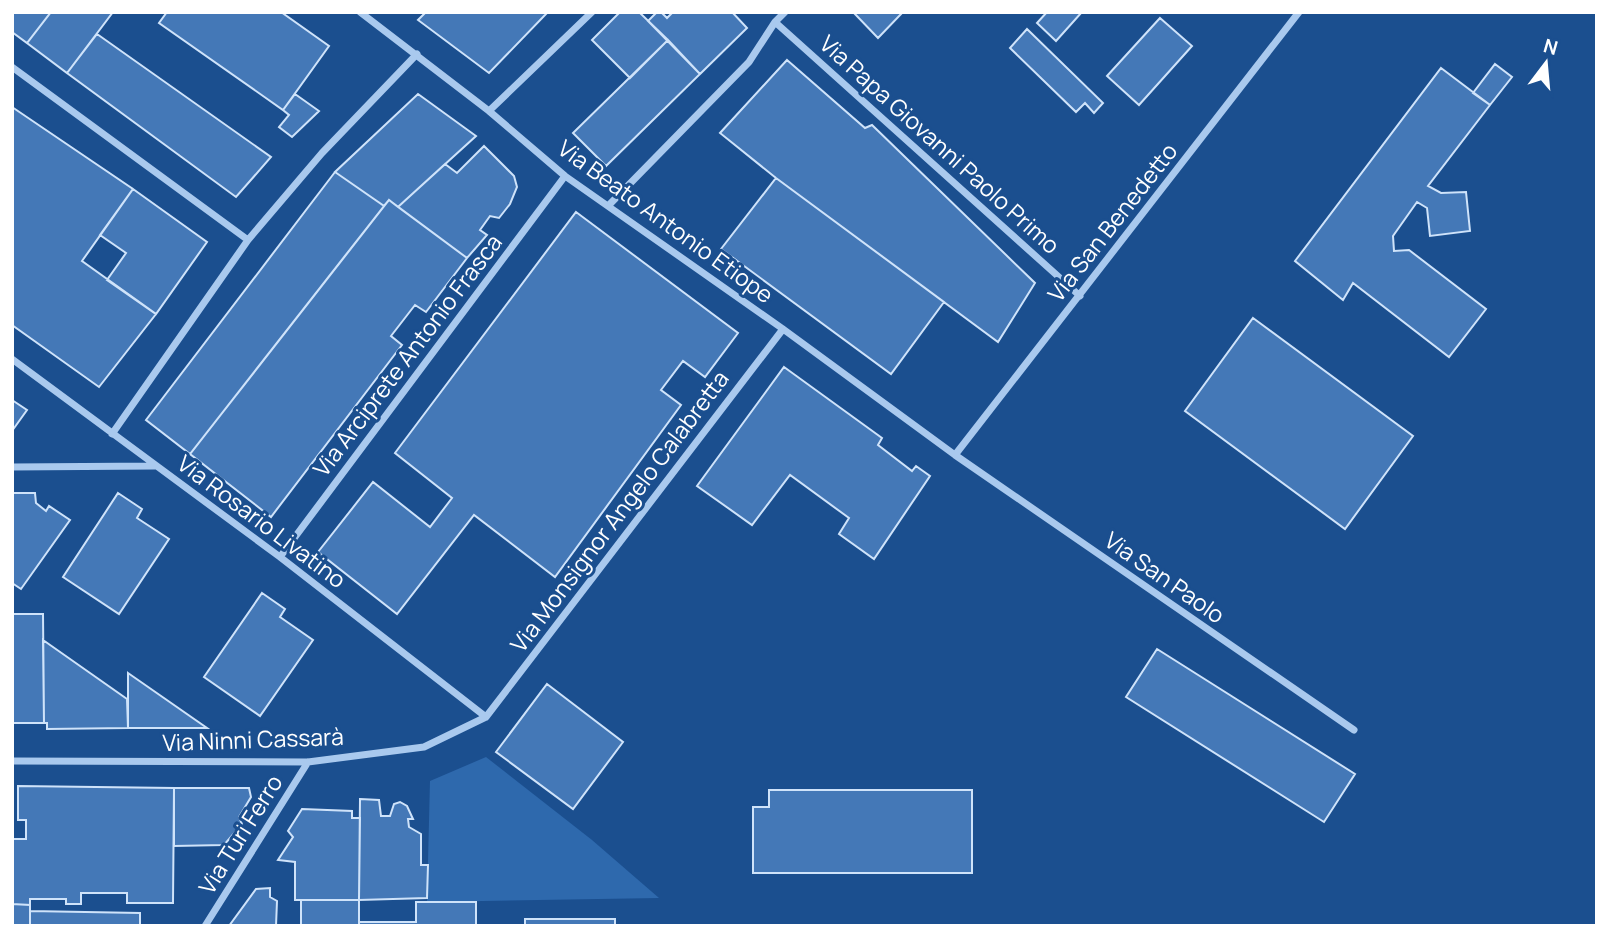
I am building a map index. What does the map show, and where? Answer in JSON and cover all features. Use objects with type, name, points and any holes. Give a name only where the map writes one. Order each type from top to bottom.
[{"type":"street","name":"Via Beato Antonio Etiope","points":[[360,12],[489,111],[565,176],[783,329],[955,455]]},
{"type":"street","points":[[489,111],[592,12]]},
{"type":"street","points":[[608,206],[749,62],[775,22],[785,12]]},
{"type":"street","name":"Via San Benedetto","points":[[955,455],[1298,12]]},
{"type":"street","name":"Via Papa Giovanni Paolo Primo","points":[[775,22],[1080,296]]},
{"type":"street","points":[[112,434],[248,240],[321,153],[416,54]]},
{"type":"street","points":[[12,66],[248,240]]},
{"type":"street","name":"Via Arciprete Antonio Frasca","points":[[280,557],[565,176]]},
{"type":"street","name":"Via Monsignor Angelo Calabretta","points":[[486,717],[783,329]]},
{"type":"street","name":"Via Rosario Livatino","points":[[12,359],[280,557],[486,717]]},
{"type":"street","name":"Via San Paolo","points":[[955,455],[1354,730]]},
{"type":"street","points":[[12,467],[157,466]]},
{"type":"street","name":"Via Ninni Cassarà","points":[[12,761],[308,762],[424,747],[486,717]]},
{"type":"street","name":"Via Turi Ferro","points":[[205,926],[308,762]]},
{"type":"shaded area","points":[[486,757],[592,840],[659,898],[427,902],[430,781]]},
{"type":"building","points":[[12,12],[51,12],[27,43],[12,32]]},
{"type":"building","points":[[51,12],[113,12],[67,73],[27,43]]},
{"type":"building","points":[[167,12],[281,12],[329,46],[283,110],[159,23]]},
{"type":"building","points":[[426,12],[546,14],[489,73],[418,20]]},
{"type":"building","points":[[620,12],[639,12],[668,40],[630,78],[592,40]]},
{"type":"building","points":[[657,12],[667,18],[673,12],[732,12],[747,28],[700,74],[648,21]]},
{"type":"building","points":[[853,12],[903,12],[878,38]]},
{"type":"building","points":[[1047,12],[1082,12],[1056,41],[1037,23]]},
{"type":"building","points":[[1160,18],[1192,46],[1139,105],[1107,76]]},
{"type":"building","points":[[1027,29],[1103,103],[1094,113],[1085,103],[1076,112],[1010,48]]},
{"type":"building","points":[[97,34],[271,157],[236,197],[67,73]]},
{"type":"building","points":[[668,40],[700,74],[606,166],[573,133]]},
{"type":"building","points":[[787,60],[865,128],[872,125],[1035,283],[998,342],[776,178],[720,133]]},
{"type":"building","points":[[1495,64],[1512,77],[1490,105],[1473,93]]},
{"type":"building","points":[[1441,68],[1490,105],[1428,186],[1441,193],[1466,192],[1470,231],[1430,236],[1427,208],[1417,202],[1393,236],[1394,251],[1409,250],[1486,309],[1449,357],[1353,283],[1343,300],[1295,261]]},
{"type":"building","points":[[295,94],[319,111],[292,137],[279,127],[289,115],[283,110]]},
{"type":"building","points":[[418,94],[476,136],[398,207],[389,200],[384,206],[335,172]]},
{"type":"building","points":[[12,107],[133,189],[82,261],[156,314],[99,387],[12,325]]},
{"type":"building","points":[[484,146],[514,176],[517,187],[510,204],[499,218],[490,216],[480,230],[487,235],[467,258],[398,207],[445,164],[457,173]]},
{"type":"building","points":[[335,172],[384,206],[190,454],[146,420]]},
{"type":"building","points":[[776,178],[944,302],[891,374],[721,249]]},
{"type":"building","points":[[133,189],[207,242],[156,314],[107,280],[126,253],[100,235]]},
{"type":"building","points":[[389,200],[467,258],[426,312],[415,305],[391,336],[402,345],[271,517],[190,454]]},
{"type":"building","points":[[576,212],[738,333],[705,377],[683,361],[661,390],[681,405],[555,577],[474,515],[397,614],[318,552],[373,482],[430,527],[452,498],[395,453]]},
{"type":"building","points":[[1253,318],[1413,436],[1345,529],[1185,411]]},
{"type":"building","points":[[784,367],[882,438],[878,445],[912,471],[916,466],[930,476],[874,559],[839,534],[849,518],[790,475],[752,525],[697,486]]},
{"type":"building","points":[[12,400],[27,410],[12,431]]},
{"type":"building","points":[[12,493],[35,493],[36,503],[46,511],[49,506],[70,520],[21,589],[12,583]]},
{"type":"building","points":[[118,493],[142,509],[137,518],[169,539],[119,614],[63,577]]},
{"type":"building","points":[[262,593],[285,609],[280,617],[313,640],[260,716],[204,677]]},
{"type":"building","points":[[12,614],[43,614],[44,723],[12,723]]},
{"type":"building","points":[[43,640],[127,699],[128,728],[47,729],[47,723],[44,723]]},
{"type":"building","points":[[1157,649],[1355,774],[1324,822],[1126,697]]},
{"type":"building","points":[[128,673],[207,728],[128,728]]},
{"type":"building","points":[[547,684],[623,742],[573,809],[496,752]]},
{"type":"building","points":[[18,786],[174,788],[173,903],[127,903],[127,893],[81,893],[81,904],[66,904],[66,899],[30,899],[30,905],[12,904],[12,839],[26,839],[26,820],[18,820]]},
{"type":"building","points":[[174,788],[249,788],[251,797],[239,817],[242,824],[224,845],[174,846]]},
{"type":"building","points":[[769,790],[972,790],[972,873],[753,873],[753,807],[769,807]]},
{"type":"building","points":[[360,799],[379,800],[381,816],[390,816],[394,804],[400,802],[407,806],[413,819],[408,819],[409,827],[421,834],[421,865],[428,865],[427,898],[359,900]]},
{"type":"building","points":[[302,809],[352,811],[352,818],[360,818],[359,900],[295,900],[295,862],[278,860],[293,837],[288,831]]},
{"type":"building","points":[[270,888],[270,897],[277,901],[276,926],[229,926],[256,889]]},
{"type":"building","points":[[301,900],[359,900],[359,926],[301,926]]},
{"type":"building","points":[[416,902],[476,902],[476,926],[359,926],[359,922],[416,922]]},
{"type":"building","points":[[12,904],[30,905],[30,926],[12,926]]},
{"type":"building","points":[[30,911],[140,913],[140,926],[30,926]]},
{"type":"building","points":[[525,919],[615,919],[615,926],[525,926]]}]
